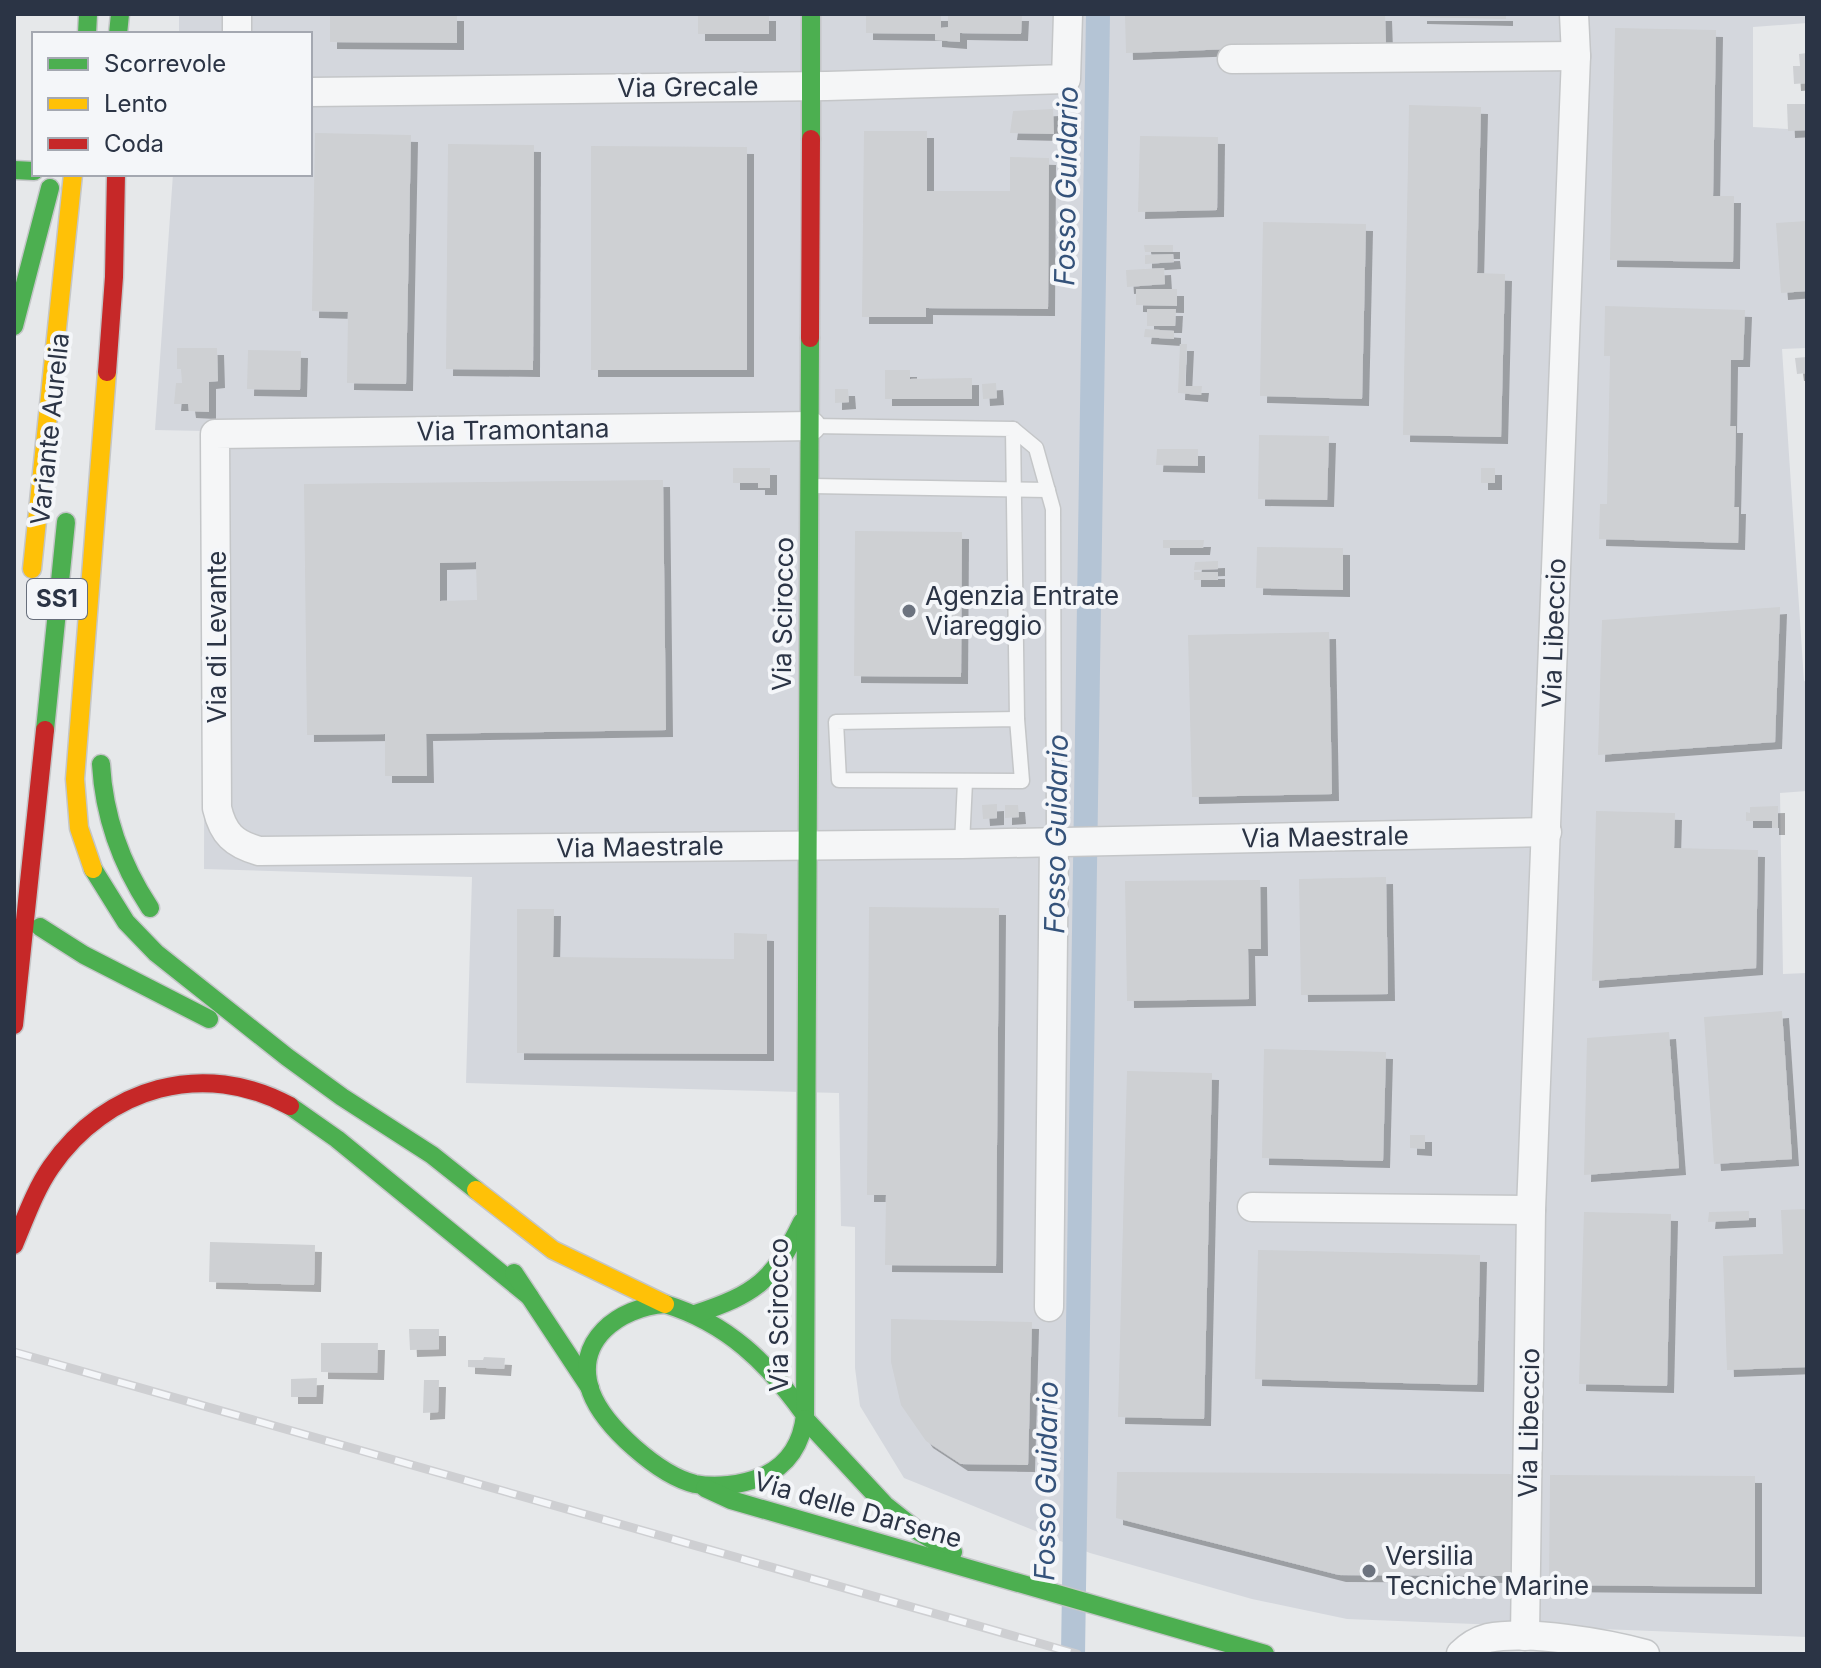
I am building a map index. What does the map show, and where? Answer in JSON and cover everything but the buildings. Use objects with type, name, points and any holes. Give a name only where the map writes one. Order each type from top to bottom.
[{"type":"main road","name":"Via Scirocco","points":[[805,1417],[805,845],[811,486],[811,14]]},
{"type":"main road","points":[[14,326],[53,176]]},
{"type":"main road","name":"Variante Aurelia","points":[[30,586],[73,176]]},
{"type":"main road","points":[[96,251],[104,176]]},
{"type":"main road","points":[[116,176],[114,277],[76,765],[79,828],[87,857],[103,888],[145,943],[287,1057],[432,1155],[553,1250],[665,1304],[714,1323],[756,1354],[778,1377],[805,1417],[796,1448],[773,1472],[746,1481],[698,1484],[678,1477],[638,1451],[606,1420],[590,1388],[529,1296],[483,1235]]},
{"type":"main road","name":"Variante Aurelia","points":[[14,1025],[69,497]]},
{"type":"main road","points":[[101,748],[102,785],[115,840],[136,887],[162,924]]},
{"type":"main road","points":[[40,927],[84,955],[158,994],[287,1057]]},
{"type":"main road","points":[[191,957],[287,1057]]},
{"type":"main road","points":[[14,1245],[50,1169],[68,1145],[95,1119],[144,1092],[184,1083],[224,1084],[264,1093],[314,1122],[529,1296]]},
{"type":"main road","points":[[342,1097],[415,1165]]},
{"type":"main road","name":"Via Scirocco","points":[[695,1314],[731,1302],[765,1282],[781,1264],[805,1215]]},
{"type":"main road","points":[[590,1388],[587,1361],[603,1329],[626,1312],[665,1304]]},
{"type":"main road","name":"Via delle Darsene","points":[[805,1417],[866,1488],[893,1512],[940,1545],[1005,1580]]},
{"type":"main road","name":"Via delle Darsene","points":[[698,1484],[731,1500],[1265,1654]]},
{"type":"street","name":"Via Grecale","points":[[312,92],[811,86],[1066,79],[1068,14]]},
{"type":"street","name":"Via Libeccio","points":[[1525,1636],[1531,1210],[1576,56],[1574,14]]},
{"type":"street","points":[[1232,59],[1576,56]]},
{"type":"street","name":"Via Tramontana","points":[[215,434],[811,426]]},
{"type":"street","name":"Via di Levante","points":[[215,434],[217,808],[221,825],[229,837]]},
{"type":"street","name":"Via Maestrale","points":[[229,837],[243,847],[259,851],[962,844],[1547,832]]},
{"type":"street","points":[[1049,1307],[1059,842]]},
{"type":"street","points":[[1252,1207],[1531,1210]]},
{"type":"street","points":[[1461,1654],[1469,1646],[1488,1638],[1525,1636],[1645,1654]]},
{"type":"lane","points":[[811,426],[1013,429],[1036,448],[1053,509],[1059,842]]},
{"type":"lane","points":[[1013,429],[1017,719],[1022,781],[839,780],[836,722],[1017,719]]},
{"type":"lane","points":[[811,486],[1048,490]]},
{"type":"lane","points":[[962,844],[965,782]]},
{"type":"shaded area","points":[[179,14],[1807,14],[1807,23],[1753,27],[1753,127],[1807,130],[1807,348],[1782,349],[1804,681],[1807,682],[1807,791],[1780,793],[1783,974],[1807,973],[1807,1637],[1347,1619],[1252,1599],[1090,1553],[904,1478],[860,1406],[855,1368],[855,1227],[841,1226],[839,1093],[466,1083],[472,877],[204,869],[205,431],[155,430],[173,176],[312,176],[312,32],[179,32]]},
{"type":"waterway","name":"Fosso Guidario","points":[[1073,1654],[1098,14]]},
{"type":"railway","points":[[14,1352],[1077,1654]]},
{"type":"traffic: fast","points":[[87,32],[88,14]]},
{"type":"traffic: fast","points":[[118,32],[120,14]]},
{"type":"traffic: fast","points":[[811,14],[811,139]]},
{"type":"traffic: fast","points":[[14,170],[32,171]]},
{"type":"traffic: fast","points":[[14,326],[50,188]]},
{"type":"traffic: fast","points":[[805,1415],[810,338]]},
{"type":"traffic: fast","points":[[45,730],[66,522]]},
{"type":"traffic: fast","points":[[101,764],[106,803],[116,839],[150,908]]},
{"type":"traffic: fast","points":[[93,869],[126,922],[156,953],[287,1057],[432,1155],[476,1190]]},
{"type":"traffic: fast","points":[[40,927],[84,955],[209,1019]]},
{"type":"traffic: fast","points":[[290,1106],[337,1139],[529,1296]]},
{"type":"traffic: fast","points":[[695,1314],[734,1299],[761,1282],[782,1258],[802,1222]]},
{"type":"traffic: fast","points":[[514,1273],[590,1388]]},
{"type":"traffic: fast","points":[[665,1304],[708,1322],[744,1347],[776,1378],[805,1415],[797,1444],[779,1467],[745,1482],[720,1486],[695,1484],[665,1471],[634,1448],[598,1406],[587,1374],[588,1357],[594,1343],[617,1320],[632,1312],[665,1304]]},
{"type":"traffic: fast","points":[[805,1419],[885,1505],[919,1532],[953,1552]]},
{"type":"traffic: fast","points":[[705,1488],[731,1500],[1265,1654]]},
{"type":"traffic: slow","points":[[32,569],[73,176]]},
{"type":"traffic: slow","points":[[93,869],[79,828],[75,779],[107,372]]},
{"type":"traffic: slow","points":[[476,1190],[553,1250],[665,1304]]},
{"type":"traffic: jam","points":[[810,338],[811,139]]},
{"type":"traffic: jam","points":[[107,372],[114,277],[116,176]]},
{"type":"traffic: jam","points":[[14,1025],[45,730]]},
{"type":"traffic: jam","points":[[14,1245],[35,1195],[51,1167],[74,1139],[99,1117],[128,1100],[159,1089],[191,1084],[224,1084],[257,1092],[290,1106]]},
{"type":"place","name":"Agenzia Entrate Viareggio","points":[[909,611]]},
{"type":"place","name":"Versilia Tecniche Marine","points":[[1369,1571]]}]
